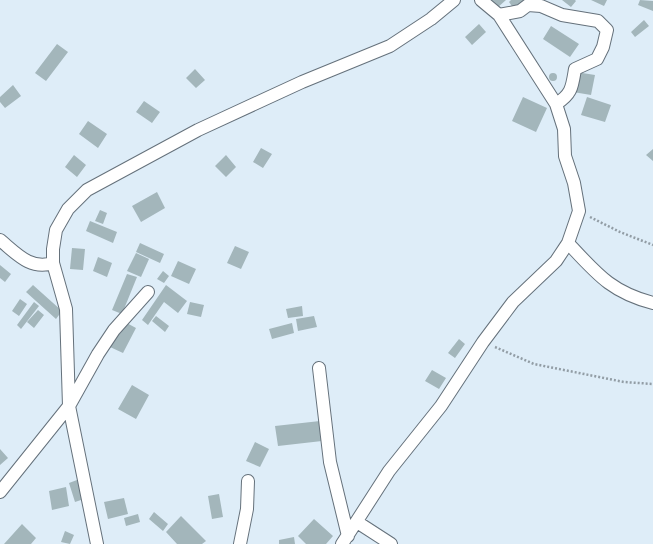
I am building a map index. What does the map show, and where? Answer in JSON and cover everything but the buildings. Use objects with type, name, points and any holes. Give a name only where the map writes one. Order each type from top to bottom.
[{"type":"street","points":[[97,544],[68,406],[66,309],[53,263],[53,249],[56,230],[68,209],[88,190],[198,130],[302,82],[390,46],[430,19],[454,0]]},
{"type":"street","points":[[345,540],[389,471],[441,406],[483,342],[513,302],[556,261],[568,243],[580,211],[574,183],[565,156],[564,130],[556,104],[499,15],[481,0]]},
{"type":"street","points":[[499,15],[520,11],[528,5],[541,6],[562,15],[598,21],[607,30],[603,47],[597,59],[575,69],[571,90],[566,98],[556,104]]},
{"type":"street","points":[[0,240],[33,264],[44,266],[53,263]]},
{"type":"street","points":[[568,243],[607,283],[633,298],[653,303]]},
{"type":"street","points":[[0,492],[68,406],[98,354],[114,330],[148,292]]},
{"type":"street","points":[[319,368],[330,462],[345,540]]},
{"type":"street","points":[[240,544],[247,509],[248,481]]},
{"type":"street","points":[[357,522],[391,544]]},
{"type":"path","points":[[580,211],[620,232],[653,244]]},
{"type":"path","points":[[483,342],[534,364],[624,382],[653,384]]}]
